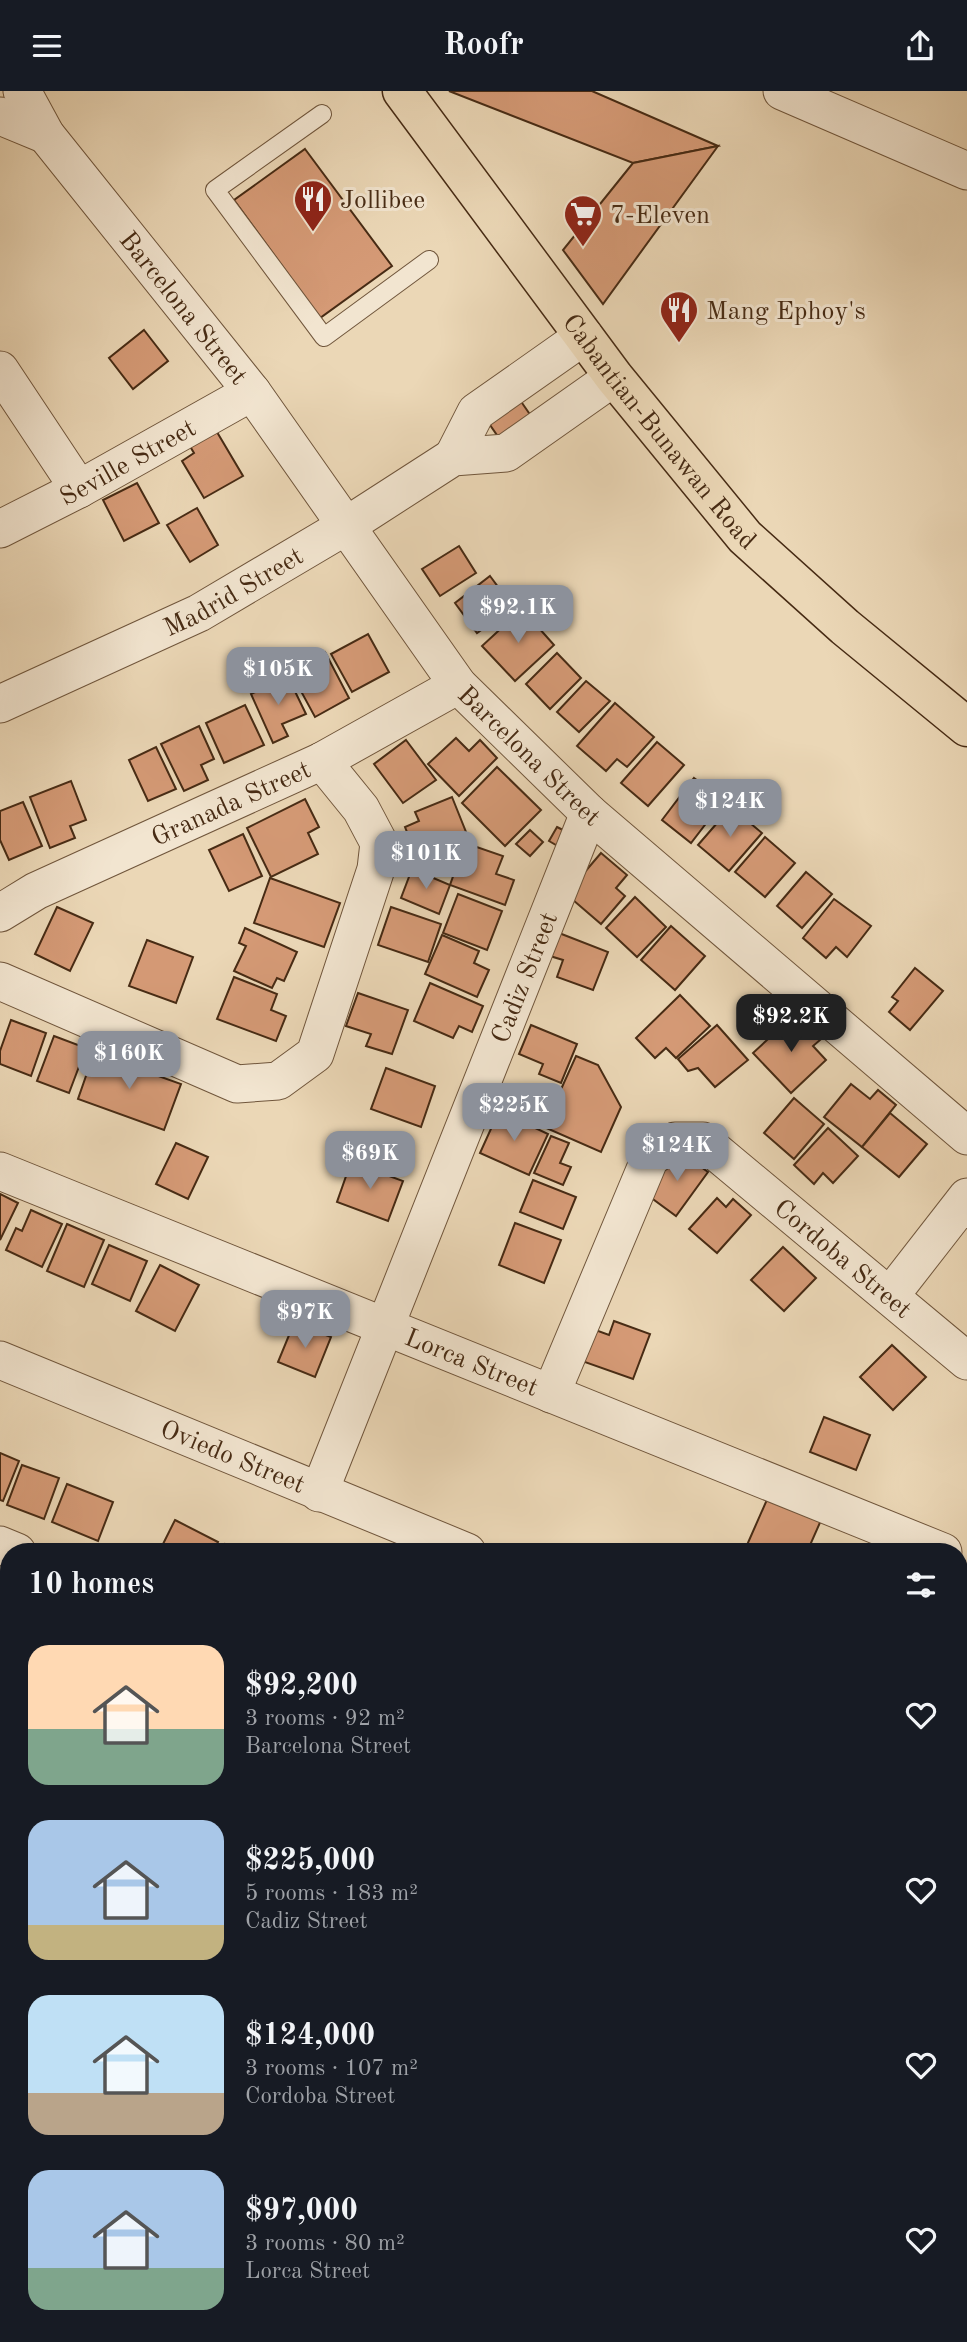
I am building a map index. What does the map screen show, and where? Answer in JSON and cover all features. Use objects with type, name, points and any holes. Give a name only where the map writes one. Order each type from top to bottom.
[{"type":"main road","name":"Cabantian-Bunawan Road","points":[[402,91],[614,377],[745,537],[845,627],[967,727]]},
{"type":"street","name":"Barcelona Street","points":[[22,91],[46,135],[252,392],[458,685],[589,813],[967,1136]]},
{"type":"street","points":[[782,91],[967,171]]},
{"type":"street","points":[[0,116],[46,135]]},
{"type":"street","points":[[453,457],[476,412],[584,336]]},
{"type":"street","points":[[0,370],[79,489]]},
{"type":"street","name":"Madrid Street","points":[[0,704],[199,613],[346,526],[453,457],[506,453],[614,377]]},
{"type":"street","name":"Seville Street","points":[[0,529],[79,489],[252,392]]},
{"type":"street","name":"Granada Street","points":[[0,913],[36,891],[322,761],[458,685]]},
{"type":"street","points":[[0,981],[237,1084],[278,1081],[315,1054],[376,869],[379,843],[361,809],[322,761]]},
{"type":"street","name":"Cadiz Street","points":[[320,1493],[589,813]]},
{"type":"street","name":"Cordoba Street","points":[[551,1394],[650,1159],[676,1141],[703,1141],[967,1361]]},
{"type":"street","name":"Lorca Street","points":[[0,1171],[921,1543]]},
{"type":"street","points":[[890,1296],[967,1197]]},
{"type":"street","name":"Oviedo Street","points":[[0,1360],[445,1543]]},
{"type":"lane","points":[[322,114],[215,190],[324,337],[429,260]]},
{"type":"building","points":[[449,91],[592,91],[718,146],[633,163]]},
{"type":"building","points":[[718,146],[603,304],[563,250],[633,163]]},
{"type":"building","name":"Jollibee","points":[[305,149],[392,266],[320,318],[234,200]]},
{"type":"building","points":[[144,330],[168,361],[133,389],[109,358]]},
{"type":"building","points":[[520,400],[531,416],[499,438],[488,422]]},
{"type":"building","points":[[214,427],[243,476],[204,498],[182,461],[194,453],[188,443]]},
{"type":"building","points":[[137,483],[159,523],[124,541],[103,500]]},
{"type":"building","points":[[197,508],[218,545],[190,562],[167,525]]},
{"type":"building","points":[[459,546],[476,573],[440,596],[422,569]]},
{"type":"building","points":[[490,576],[513,607],[477,633],[455,603]]},
{"type":"building","points":[[522,609],[554,645],[515,681],[482,646]]},
{"type":"building","points":[[368,634],[389,672],[352,692],[331,654]]},
{"type":"building","points":[[325,652],[349,698],[315,717],[290,671]]},
{"type":"building","points":[[557,653],[581,678],[550,709],[526,684]]},
{"type":"building","points":[[288,677],[306,714],[282,724],[288,736],[273,743],[251,694]]},
{"type":"building","points":[[586,681],[610,701],[579,732],[557,712]]},
{"type":"building","points":[[615,703],[654,737],[627,767],[617,759],[606,771],[577,746]]},
{"type":"building","points":[[245,705],[264,745],[224,763],[206,723]]},
{"type":"building","points":[[199,726],[214,759],[201,765],[208,780],[184,791],[161,744]]},
{"type":"building","points":[[456,738],[469,751],[480,740],[497,758],[459,796],[428,764]]},
{"type":"building","points":[[406,740],[436,780],[403,803],[374,764]]},
{"type":"building","points":[[657,742],[684,765],[648,806],[621,783]]},
{"type":"building","points":[[156,747],[176,789],[148,801],[129,760]]},
{"type":"building","points":[[497,767],[541,810],[505,846],[462,803]]},
{"type":"building","points":[[694,778],[724,800],[691,843],[662,820]]},
{"type":"building","points":[[71,781],[86,820],[70,826],[75,838],[50,848],[30,797]]},
{"type":"building","points":[[452,797],[468,837],[417,857],[405,827],[419,821],[415,812]]},
{"type":"building","points":[[305,799],[319,827],[308,833],[318,854],[271,877],[247,828]]},
{"type":"building","points":[[23,802],[42,846],[9,860],[0,840],[0,811]]},
{"type":"building","points":[[731,807],[762,833],[729,871],[698,845]]},
{"type":"building","points":[[557,827],[571,834],[563,849],[549,841]]},
{"type":"building","points":[[530,830],[543,842],[530,856],[516,844]]},
{"type":"building","points":[[243,834],[262,876],[229,891],[209,850]]},
{"type":"building","points":[[765,837],[795,863],[765,897],[735,872]]},
{"type":"building","points":[[465,843],[503,856],[496,874],[514,880],[505,905],[450,885]]},
{"type":"building","points":[[601,853],[627,875],[616,888],[625,896],[601,924],[566,894]]},
{"type":"building","points":[[412,869],[450,885],[439,914],[401,898]]},
{"type":"building","points":[[806,872],[832,894],[802,928],[777,906]]},
{"type":"building","points":[[270,878],[340,903],[324,947],[254,923]]},
{"type":"building","points":[[458,894],[502,911],[487,950],[443,933]]},
{"type":"building","points":[[635,897],[666,927],[637,957],[606,928]]},
{"type":"building","points":[[834,899],[871,926],[847,957],[836,947],[826,958],[803,938]]},
{"type":"building","points":[[57,907],[93,923],[70,971],[35,954]]},
{"type":"building","points":[[391,907],[441,924],[428,962],[378,945]]},
{"type":"building","points":[[671,926],[705,956],[675,990],[641,960]]},
{"type":"building","points":[[245,928],[297,952],[284,981],[277,978],[272,988],[234,971],[246,946],[239,943]]},
{"type":"building","points":[[559,933],[608,952],[593,990],[557,977],[563,960],[550,956]]},
{"type":"building","points":[[442,935],[479,951],[474,963],[489,970],[477,997],[425,974]]},
{"type":"building","points":[[147,940],[193,957],[176,1003],[129,986]]},
{"type":"building","points":[[915,968],[943,991],[910,1030],[889,1012],[898,1001],[892,997]]},
{"type":"building","points":[[234,977],[277,994],[271,1010],[286,1016],[276,1041],[217,1019]]},
{"type":"building","points":[[430,983],[483,1006],[472,1032],[459,1026],[453,1038],[414,1021]]},
{"type":"building","points":[[358,993],[408,1010],[392,1054],[366,1046],[371,1034],[346,1026]]},
{"type":"building","points":[[680,995],[710,1026],[676,1058],[666,1048],[655,1058],[636,1038]]},
{"type":"building","points":[[795,1014],[820,1040],[813,1046],[826,1060],[791,1093],[753,1053]]},
{"type":"building","points":[[11,1020],[46,1033],[31,1076],[0,1064],[0,1051]]},
{"type":"building","points":[[531,1025],[577,1044],[561,1083],[539,1074],[543,1064],[519,1054]]},
{"type":"building","points":[[717,1025],[748,1060],[715,1087],[698,1068],[688,1071],[678,1059]]},
{"type":"building","points":[[54,1036],[86,1048],[69,1093],[37,1081]]},
{"type":"building","points":[[94,1053],[181,1084],[164,1130],[78,1099]]},
{"type":"building","points":[[576,1056],[598,1065],[621,1107],[601,1152],[544,1127]]},
{"type":"building","points":[[386,1068],[435,1086],[421,1127],[371,1109]]},
{"type":"building","points":[[851,1084],[870,1099],[878,1090],[896,1105],[862,1147],[824,1117]]},
{"type":"building","points":[[794,1098],[824,1124],[794,1159],[764,1133]]},
{"type":"building","points":[[499,1111],[548,1134],[529,1175],[480,1153]]},
{"type":"building","points":[[890,1113],[927,1144],[899,1177],[862,1147]]},
{"type":"building","points":[[828,1128],[858,1156],[833,1183],[823,1173],[814,1184],[794,1165]]},
{"type":"building","points":[[551,1136],[569,1143],[560,1163],[571,1167],[563,1185],[534,1173]]},
{"type":"building","points":[[176,1143],[208,1157],[188,1199],[156,1184]]},
{"type":"building","points":[[677,1150],[708,1172],[676,1216],[646,1194]]},
{"type":"building","points":[[351,1162],[403,1181],[388,1221],[337,1202]]},
{"type":"building","points":[[533,1180],[576,1197],[563,1229],[520,1212]]},
{"type":"building","points":[[0,1194],[18,1203],[0,1240]]},
{"type":"building","points":[[717,1198],[726,1207],[733,1199],[751,1215],[717,1253],[689,1229]]},
{"type":"building","points":[[31,1210],[62,1224],[42,1267],[6,1250],[16,1228],[22,1231]]},
{"type":"building","points":[[515,1223],[561,1240],[544,1283],[499,1265]]},
{"type":"building","points":[[67,1224],[104,1240],[84,1287],[47,1271]]},
{"type":"building","points":[[109,1245],[147,1261],[130,1301],[92,1284]]},
{"type":"building","points":[[783,1247],[816,1278],[784,1311],[751,1280]]},
{"type":"building","points":[[160,1265],[199,1285],[175,1331],[136,1311]]},
{"type":"building","points":[[614,1321],[650,1334],[633,1379],[579,1360],[590,1328],[609,1335]]},
{"type":"building","points":[[294,1323],[331,1337],[315,1377],[278,1362]]},
{"type":"building","points":[[892,1345],[926,1377],[893,1410],[860,1377]]},
{"type":"building","points":[[824,1417],[870,1435],[856,1470],[810,1452]]},
{"type":"building","points":[[0,1453],[19,1461],[3,1501],[0,1500]]},
{"type":"building","points":[[22,1465],[59,1478],[44,1519],[7,1505]]},
{"type":"building","points":[[67,1484],[113,1502],[98,1541],[52,1522]]},
{"type":"building","points":[[769,1495],[822,1518],[811,1543],[748,1543]]},
{"type":"building","points":[[175,1520],[218,1542],[218,1543],[164,1543]]},
{"type":"place","name":"Jollibee","points":[[313,233]]},
{"type":"place","name":"7-Eleven","points":[[583,248]]},
{"type":"place","name":"Mang Ephoy's","points":[[679,344]]}]
